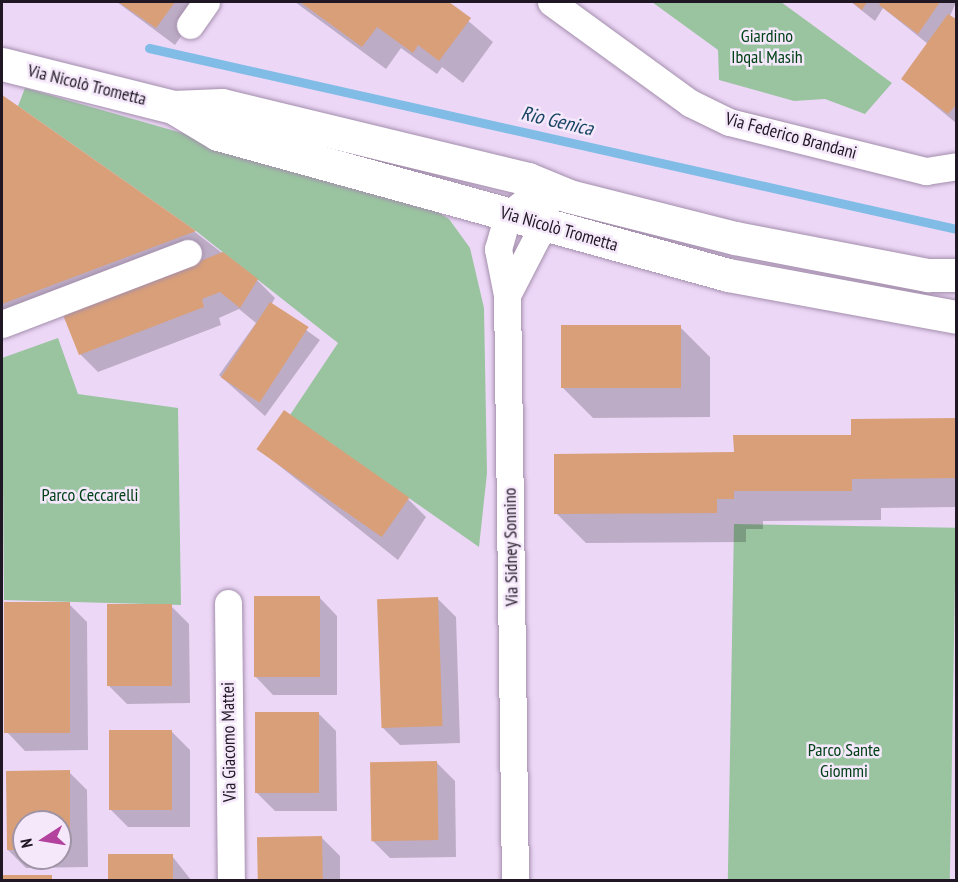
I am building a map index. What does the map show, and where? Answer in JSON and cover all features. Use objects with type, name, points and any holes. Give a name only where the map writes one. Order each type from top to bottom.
[{"type":"street","points":[[190,25],[206,2]]},
{"type":"street","name":"Via Federico Brandani","points":[[551,2],[690,102],[729,122],[926,171],[957,166]]},
{"type":"street","name":"Via Nicolò Trometta","points":[[2,63],[173,106],[222,105],[528,179],[569,196],[735,238],[928,275],[957,275]]},
{"type":"street","name":"Via Nicolò Trometta","points":[[173,106],[218,134],[728,275],[957,317]]},
{"type":"street","points":[[507,295],[498,249],[508,215],[528,200],[569,196]]},
{"type":"street","name":"Via Sidney Sonnino","points":[[515,880],[507,295],[538,235],[549,226]]},
{"type":"street","points":[[2,324],[188,253]]},
{"type":"street","name":"Via Giacomo Mattei","points":[[228,603],[231,880]]},
{"type":"green space","name":"Giardino Ibqal Masih","points":[[652,2],[781,2],[892,83],[865,114],[825,99],[794,101],[719,80],[718,50]]},
{"type":"green space","points":[[25,88],[422,202],[449,219],[470,248],[484,308],[487,473],[479,547],[290,415],[338,343],[196,231],[18,106]]},
{"type":"green space","name":"Parco Ceccarelli","points":[[58,338],[78,394],[178,408],[181,605],[4,600],[2,358]]},
{"type":"green space","name":"Parco Sante Giommi","points":[[734,524],[956,528],[950,880],[728,880]]},
{"type":"building","points":[[118,2],[175,2],[156,28]]},
{"type":"building","points":[[300,2],[449,2],[471,18],[439,61],[418,45],[413,53],[377,27],[362,47]]},
{"type":"building","points":[[852,2],[867,2],[862,10]]},
{"type":"building","points":[[881,2],[940,2],[918,34],[879,5]]},
{"type":"building","points":[[948,14],[956,19],[956,105],[948,114],[901,79]]},
{"type":"building","points":[[2,95],[18,106],[196,231],[2,304]]},
{"type":"building","points":[[223,252],[258,279],[240,308],[220,292],[202,299],[204,307],[79,355],[63,315]]},
{"type":"building","points":[[270,302],[309,327],[260,403],[221,377]]},
{"type":"building","points":[[561,325],[681,325],[681,388],[561,388]]},
{"type":"building","points":[[284,410],[409,498],[382,537],[256,449]]},
{"type":"building","points":[[956,418],[956,478],[852,479],[852,491],[734,491],[734,499],[717,499],[717,513],[554,514],[554,454],[734,452],[733,435],[851,435],[851,419]]},
{"type":"building","points":[[254,596],[320,596],[320,677],[254,677]]},
{"type":"building","points":[[438,597],[443,726],[382,728],[377,599]]},
{"type":"building","points":[[4,602],[70,602],[70,733],[4,733]]},
{"type":"building","points":[[107,604],[172,604],[172,686],[107,686]]},
{"type":"building","points":[[255,712],[319,712],[319,793],[255,793]]},
{"type":"building","points":[[109,730],[172,730],[172,810],[109,810]]},
{"type":"building","points":[[437,761],[438,840],[371,841],[370,762]]},
{"type":"building","points":[[70,770],[70,810],[12,810],[12,850],[7,850],[6,771]]},
{"type":"building","points":[[322,836],[323,880],[258,880],[257,837]]},
{"type":"building","points":[[108,854],[173,854],[173,880],[108,880]]},
{"type":"building","points":[[2,875],[52,875],[52,880],[2,880]]},
{"type":"waterway","name":"Rio Genica","points":[[149,48],[956,229]]}]
